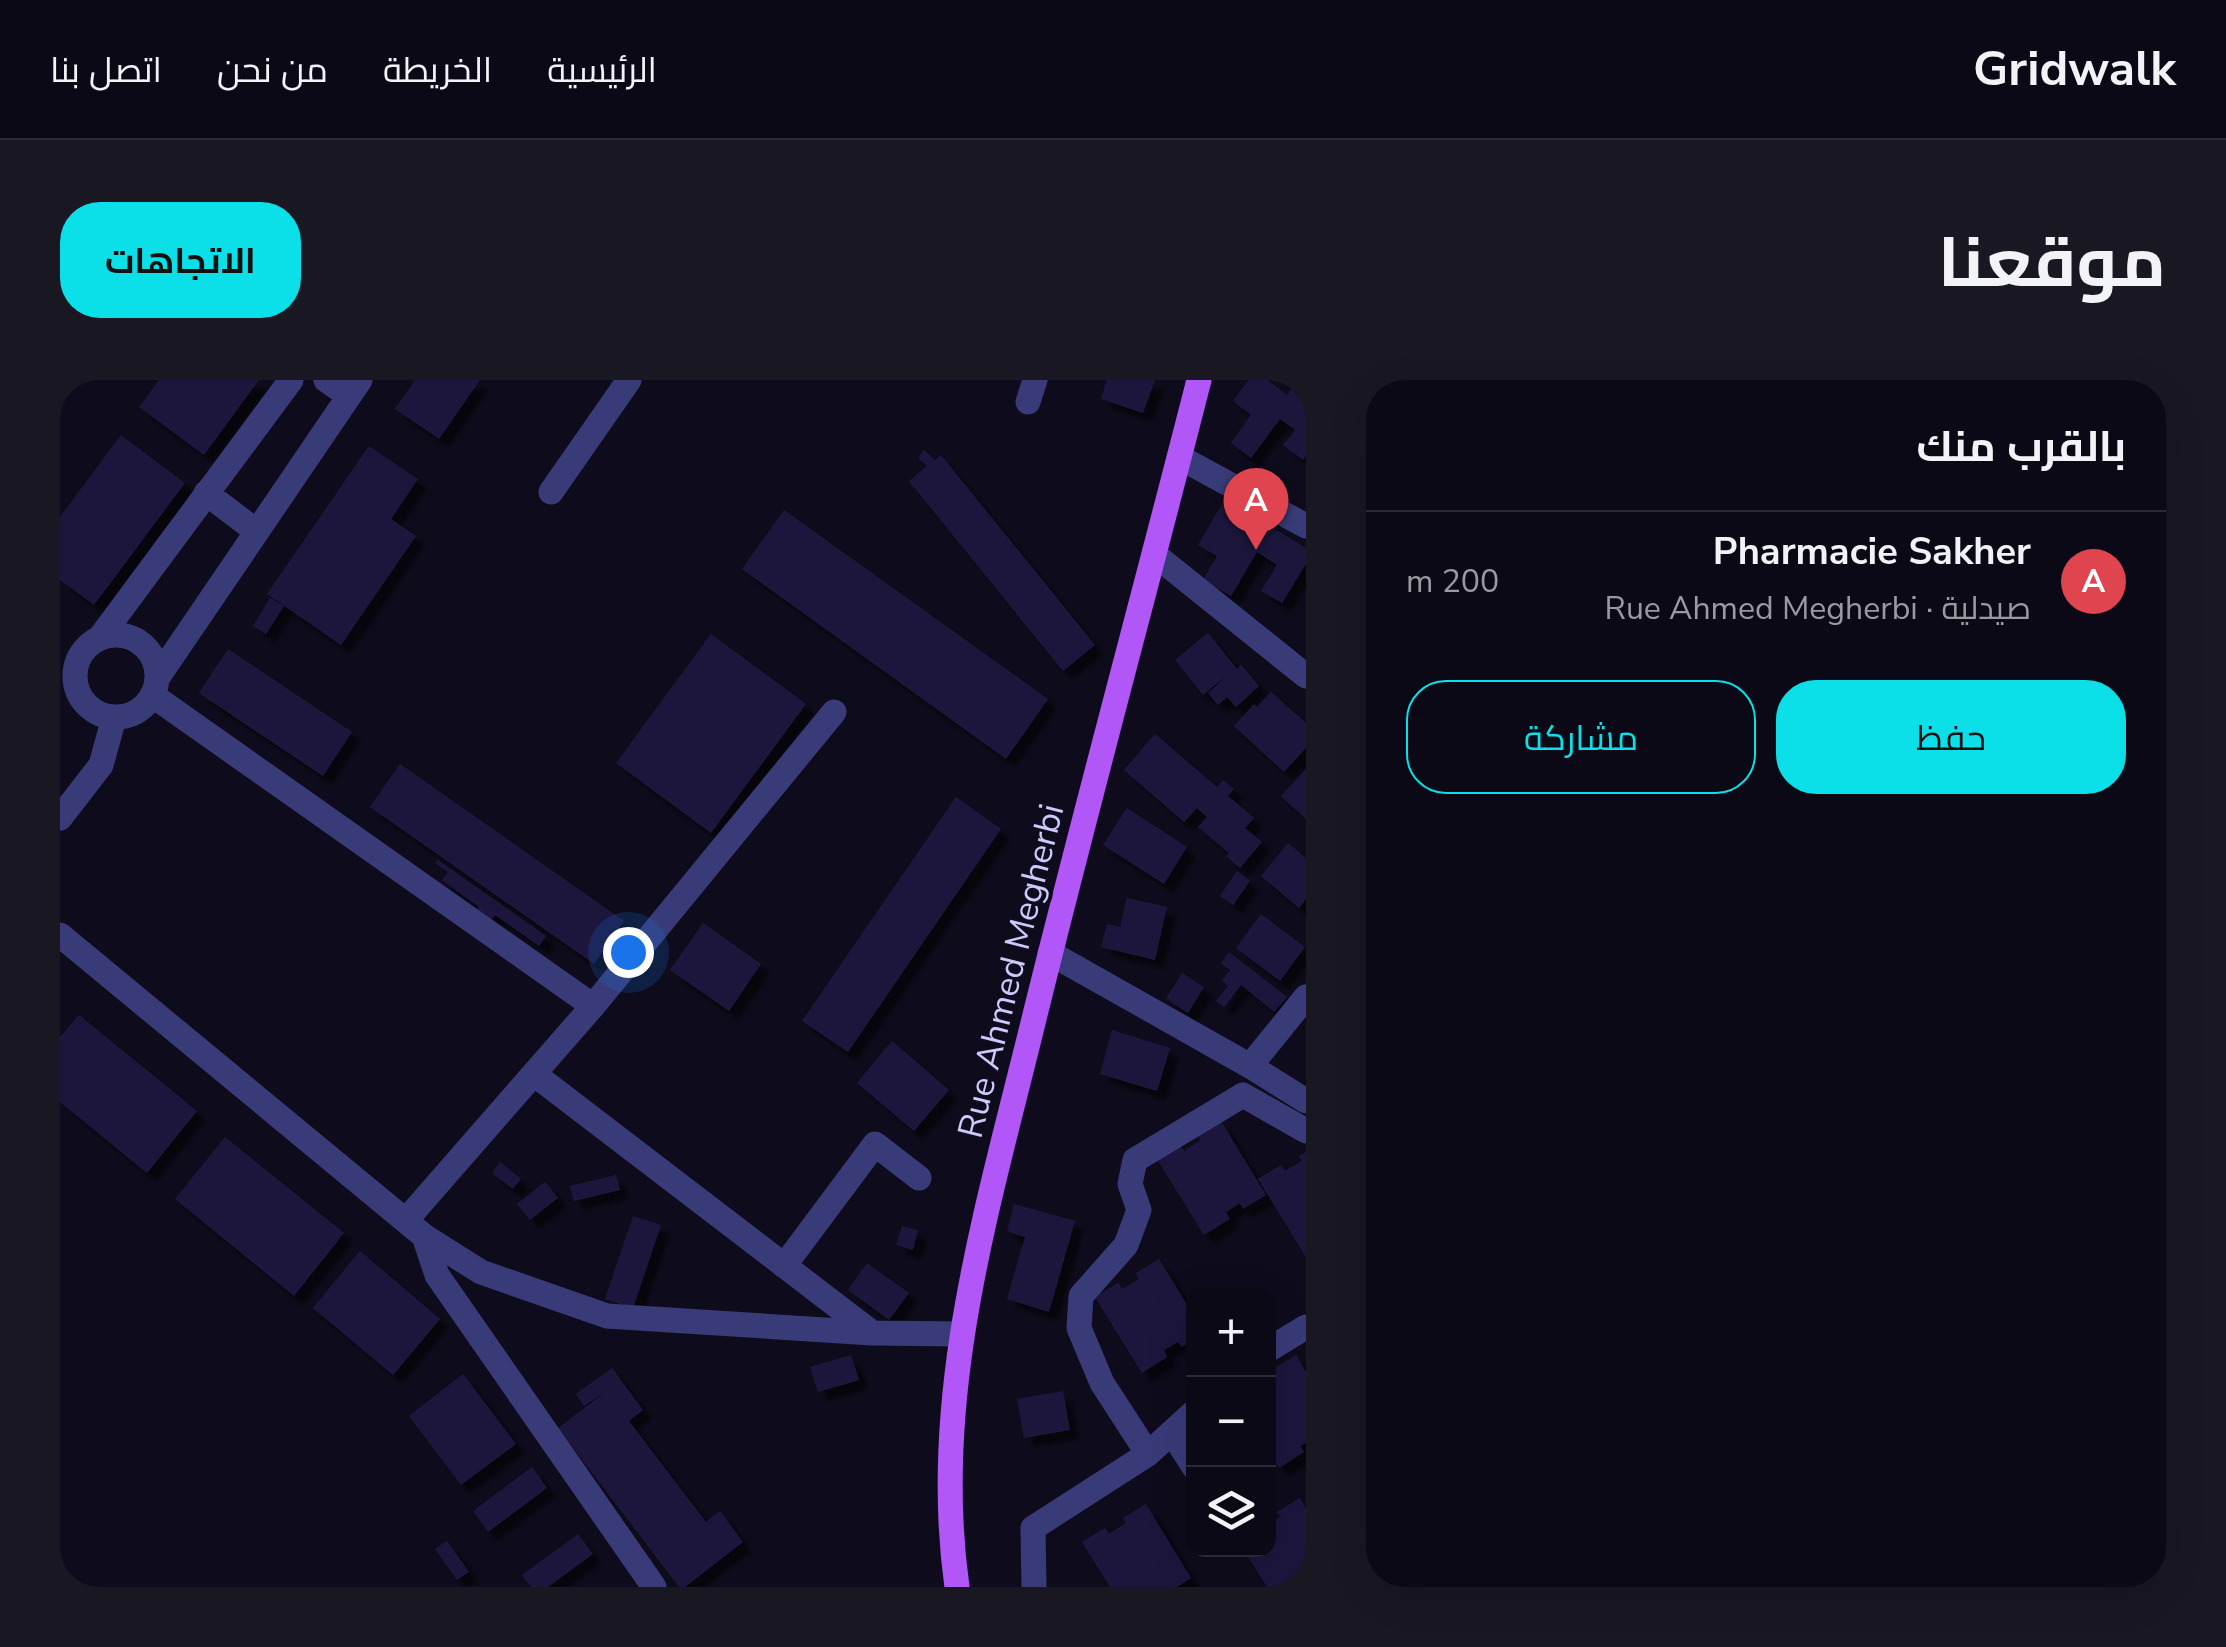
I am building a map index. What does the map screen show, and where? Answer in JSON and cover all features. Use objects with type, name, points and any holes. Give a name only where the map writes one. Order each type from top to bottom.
[{"type":"main road","name":"Rue Ahmed Megherbi","points":[[958,1587],[950,1486],[951,1418],[961,1334],[979,1241],[1198,380]]},
{"type":"street","points":[[98,639],[291,380]]},
{"type":"street","points":[[155,686],[156,663],[139,641],[114,634],[67,656],[74,680],[90,708],[114,718],[140,711],[355,388],[326,380]]},
{"type":"street","points":[[551,492],[628,380]]},
{"type":"street","points":[[1179,457],[1306,526]]},
{"type":"street","points":[[206,493],[256,532]]},
{"type":"street","points":[[1154,554],[1306,676]]},
{"type":"street","points":[[155,686],[593,1006]]},
{"type":"street","points":[[415,1227],[534,1074],[834,712]]},
{"type":"street","points":[[60,818],[101,765],[114,718]]},
{"type":"street","points":[[60,935],[415,1227],[481,1272],[607,1316],[872,1333],[961,1334]]},
{"type":"street","points":[[1050,954],[1306,1101]]},
{"type":"street","points":[[1250,1066],[1306,998]]},
{"type":"street","points":[[534,1074],[872,1333]]},
{"type":"street","points":[[1148,1454],[1102,1383],[1079,1328],[1081,1296],[1126,1245],[1139,1210],[1130,1184],[1134,1160],[1242,1095],[1306,1130]]},
{"type":"street","points":[[784,1266],[875,1144],[918,1178]]},
{"type":"street","points":[[415,1227],[437,1275],[654,1587]]},
{"type":"street","points":[[1276,1345],[1305,1328]]},
{"type":"street","points":[[1034,1587],[1033,1528],[1148,1454],[1186,1420]]},
{"type":"street","points":[[1173,1434],[1186,1454]]},
{"type":"building","points":[[159,380],[259,380],[204,455],[139,407]]},
{"type":"building","points":[[415,380],[480,380],[439,439],[395,409]]},
{"type":"building","points":[[1107,380],[1155,380],[1143,413],[1101,399]]},
{"type":"building","points":[[1249,380],[1267,380],[1287,395],[1299,380],[1306,382],[1303,460],[1283,445],[1295,430],[1280,419],[1251,458],[1231,443],[1251,415],[1233,401]]},
{"type":"building","points":[[121,435],[185,483],[94,605],[60,580],[60,517]]},
{"type":"building","points":[[369,446],[418,479],[391,519],[416,536],[341,645],[267,594]]},
{"type":"building","points":[[924,450],[935,460],[941,455],[1095,645],[1063,671],[909,481],[927,466],[918,458]]},
{"type":"building","points":[[1225,499],[1306,548],[1306,564],[1282,603],[1261,591],[1277,565],[1257,552],[1231,596],[1203,580],[1217,556],[1198,545]]},
{"type":"building","points":[[784,510],[1048,699],[1006,759],[742,569]]},
{"type":"building","points":[[270,598],[284,606],[266,634],[253,626]]},
{"type":"building","points":[[1208,633],[1237,669],[1241,665],[1259,686],[1236,707],[1227,697],[1218,705],[1208,693],[1231,672],[1203,695],[1175,660]]},
{"type":"building","points":[[711,634],[806,704],[711,833],[616,763]]},
{"type":"building","points":[[228,649],[352,732],[323,776],[199,693]]},
{"type":"building","points":[[1271,692],[1306,723],[1306,748],[1284,772],[1234,726]]},
{"type":"building","points":[[1155,734],[1217,787],[1223,780],[1234,789],[1228,796],[1254,818],[1245,828],[1262,842],[1240,868],[1226,856],[1229,853],[1198,827],[1207,817],[1197,808],[1184,822],[1124,770]]},
{"type":"building","points":[[400,764],[624,921],[594,964],[370,807]]},
{"type":"building","points":[[1306,769],[1306,819],[1281,796]]},
{"type":"building","points":[[956,797],[1001,829],[848,1052],[802,1021]]},
{"type":"building","points":[[1127,808],[1187,847],[1164,884],[1103,845]]},
{"type":"building","points":[[1288,843],[1306,858],[1306,899],[1299,908],[1261,876]]},
{"type":"building","points":[[438,860],[546,936],[539,946],[495,915],[491,921],[476,911],[479,907],[442,880],[448,872],[435,863]]},
{"type":"building","points":[[1237,871],[1250,881],[1233,905],[1220,896]]},
{"type":"building","points":[[1127,898],[1167,907],[1155,960],[1101,947],[1107,924],[1120,927]]},
{"type":"building","points":[[1261,914],[1305,947],[1280,981],[1236,948]]},
{"type":"building","points":[[703,923],[761,964],[729,1011],[670,970]]},
{"type":"building","points":[[1229,952],[1287,997],[1274,1012],[1241,985],[1224,1007],[1216,1001],[1228,986],[1222,980],[1230,970],[1221,963]]},
{"type":"building","points":[[1182,973],[1204,987],[1188,1013],[1166,999]]},
{"type":"building","points":[[79,1015],[197,1111],[147,1173],[60,1102],[60,1037]]},
{"type":"building","points":[[1112,1030],[1170,1048],[1157,1091],[1100,1074]]},
{"type":"building","points":[[892,1041],[949,1090],[914,1131],[857,1083]]},
{"type":"building","points":[[1221,1121],[1266,1195],[1243,1209],[1240,1203],[1226,1212],[1230,1219],[1204,1235],[1157,1159],[1180,1145],[1184,1151],[1201,1140],[1198,1135]]},
{"type":"building","points":[[225,1137],[344,1233],[294,1296],[175,1199]]},
{"type":"building","points":[[1306,1152],[1306,1257],[1258,1179],[1281,1165],[1285,1171],[1302,1161],[1299,1156]]},
{"type":"building","points":[[500,1162],[521,1179],[513,1189],[492,1173]]},
{"type":"building","points":[[616,1175],[620,1190],[574,1201],[570,1186]]},
{"type":"building","points":[[545,1182],[558,1198],[530,1220],[517,1204]]},
{"type":"building","points":[[1014,1204],[1075,1221],[1049,1312],[1007,1299],[1025,1237],[1007,1231]]},
{"type":"building","points":[[633,1216],[661,1225],[633,1308],[605,1299]]},
{"type":"building","points":[[902,1226],[918,1230],[913,1250],[896,1245]]},
{"type":"building","points":[[360,1251],[440,1319],[393,1375],[313,1308]]},
{"type":"building","points":[[1159,1259],[1186,1303],[1186,1345],[1182,1347],[1178,1342],[1164,1350],[1167,1357],[1142,1373],[1095,1297],[1118,1283],[1122,1289],[1139,1279],[1136,1273]]},
{"type":"building","points":[[867,1263],[909,1293],[889,1320],[848,1290]]},
{"type":"building","points":[[851,1355],[859,1380],[818,1392],[810,1367]]},
{"type":"building","points":[[1296,1355],[1306,1372],[1306,1443],[1300,1446],[1304,1452],[1279,1468],[1276,1464],[1276,1367]]},
{"type":"building","points":[[612,1368],[643,1410],[629,1421],[706,1522],[720,1511],[743,1542],[685,1587],[679,1587],[558,1428],[608,1390],[584,1406],[576,1394]]},
{"type":"building","points":[[463,1374],[516,1444],[461,1485],[409,1416]]},
{"type":"building","points":[[1063,1391],[1070,1430],[1024,1438],[1017,1399]]},
{"type":"building","points":[[532,1467],[547,1488],[488,1532],[473,1511]]},
{"type":"building","points":[[1300,1498],[1306,1509],[1306,1587],[1267,1587],[1248,1557],[1276,1557],[1276,1519],[1280,1517],[1277,1512]]},
{"type":"building","points":[[1146,1504],[1191,1578],[1177,1587],[1110,1587],[1082,1542],[1105,1528],[1109,1534],[1126,1523],[1123,1518]]},
{"type":"building","points":[[578,1534],[593,1554],[548,1587],[531,1587],[522,1575]]},
{"type":"building","points":[[447,1541],[469,1572],[457,1580],[435,1549]]},
{"type":"place","name":"Pharmacie Sakher","points":[[1256,550]]}]
